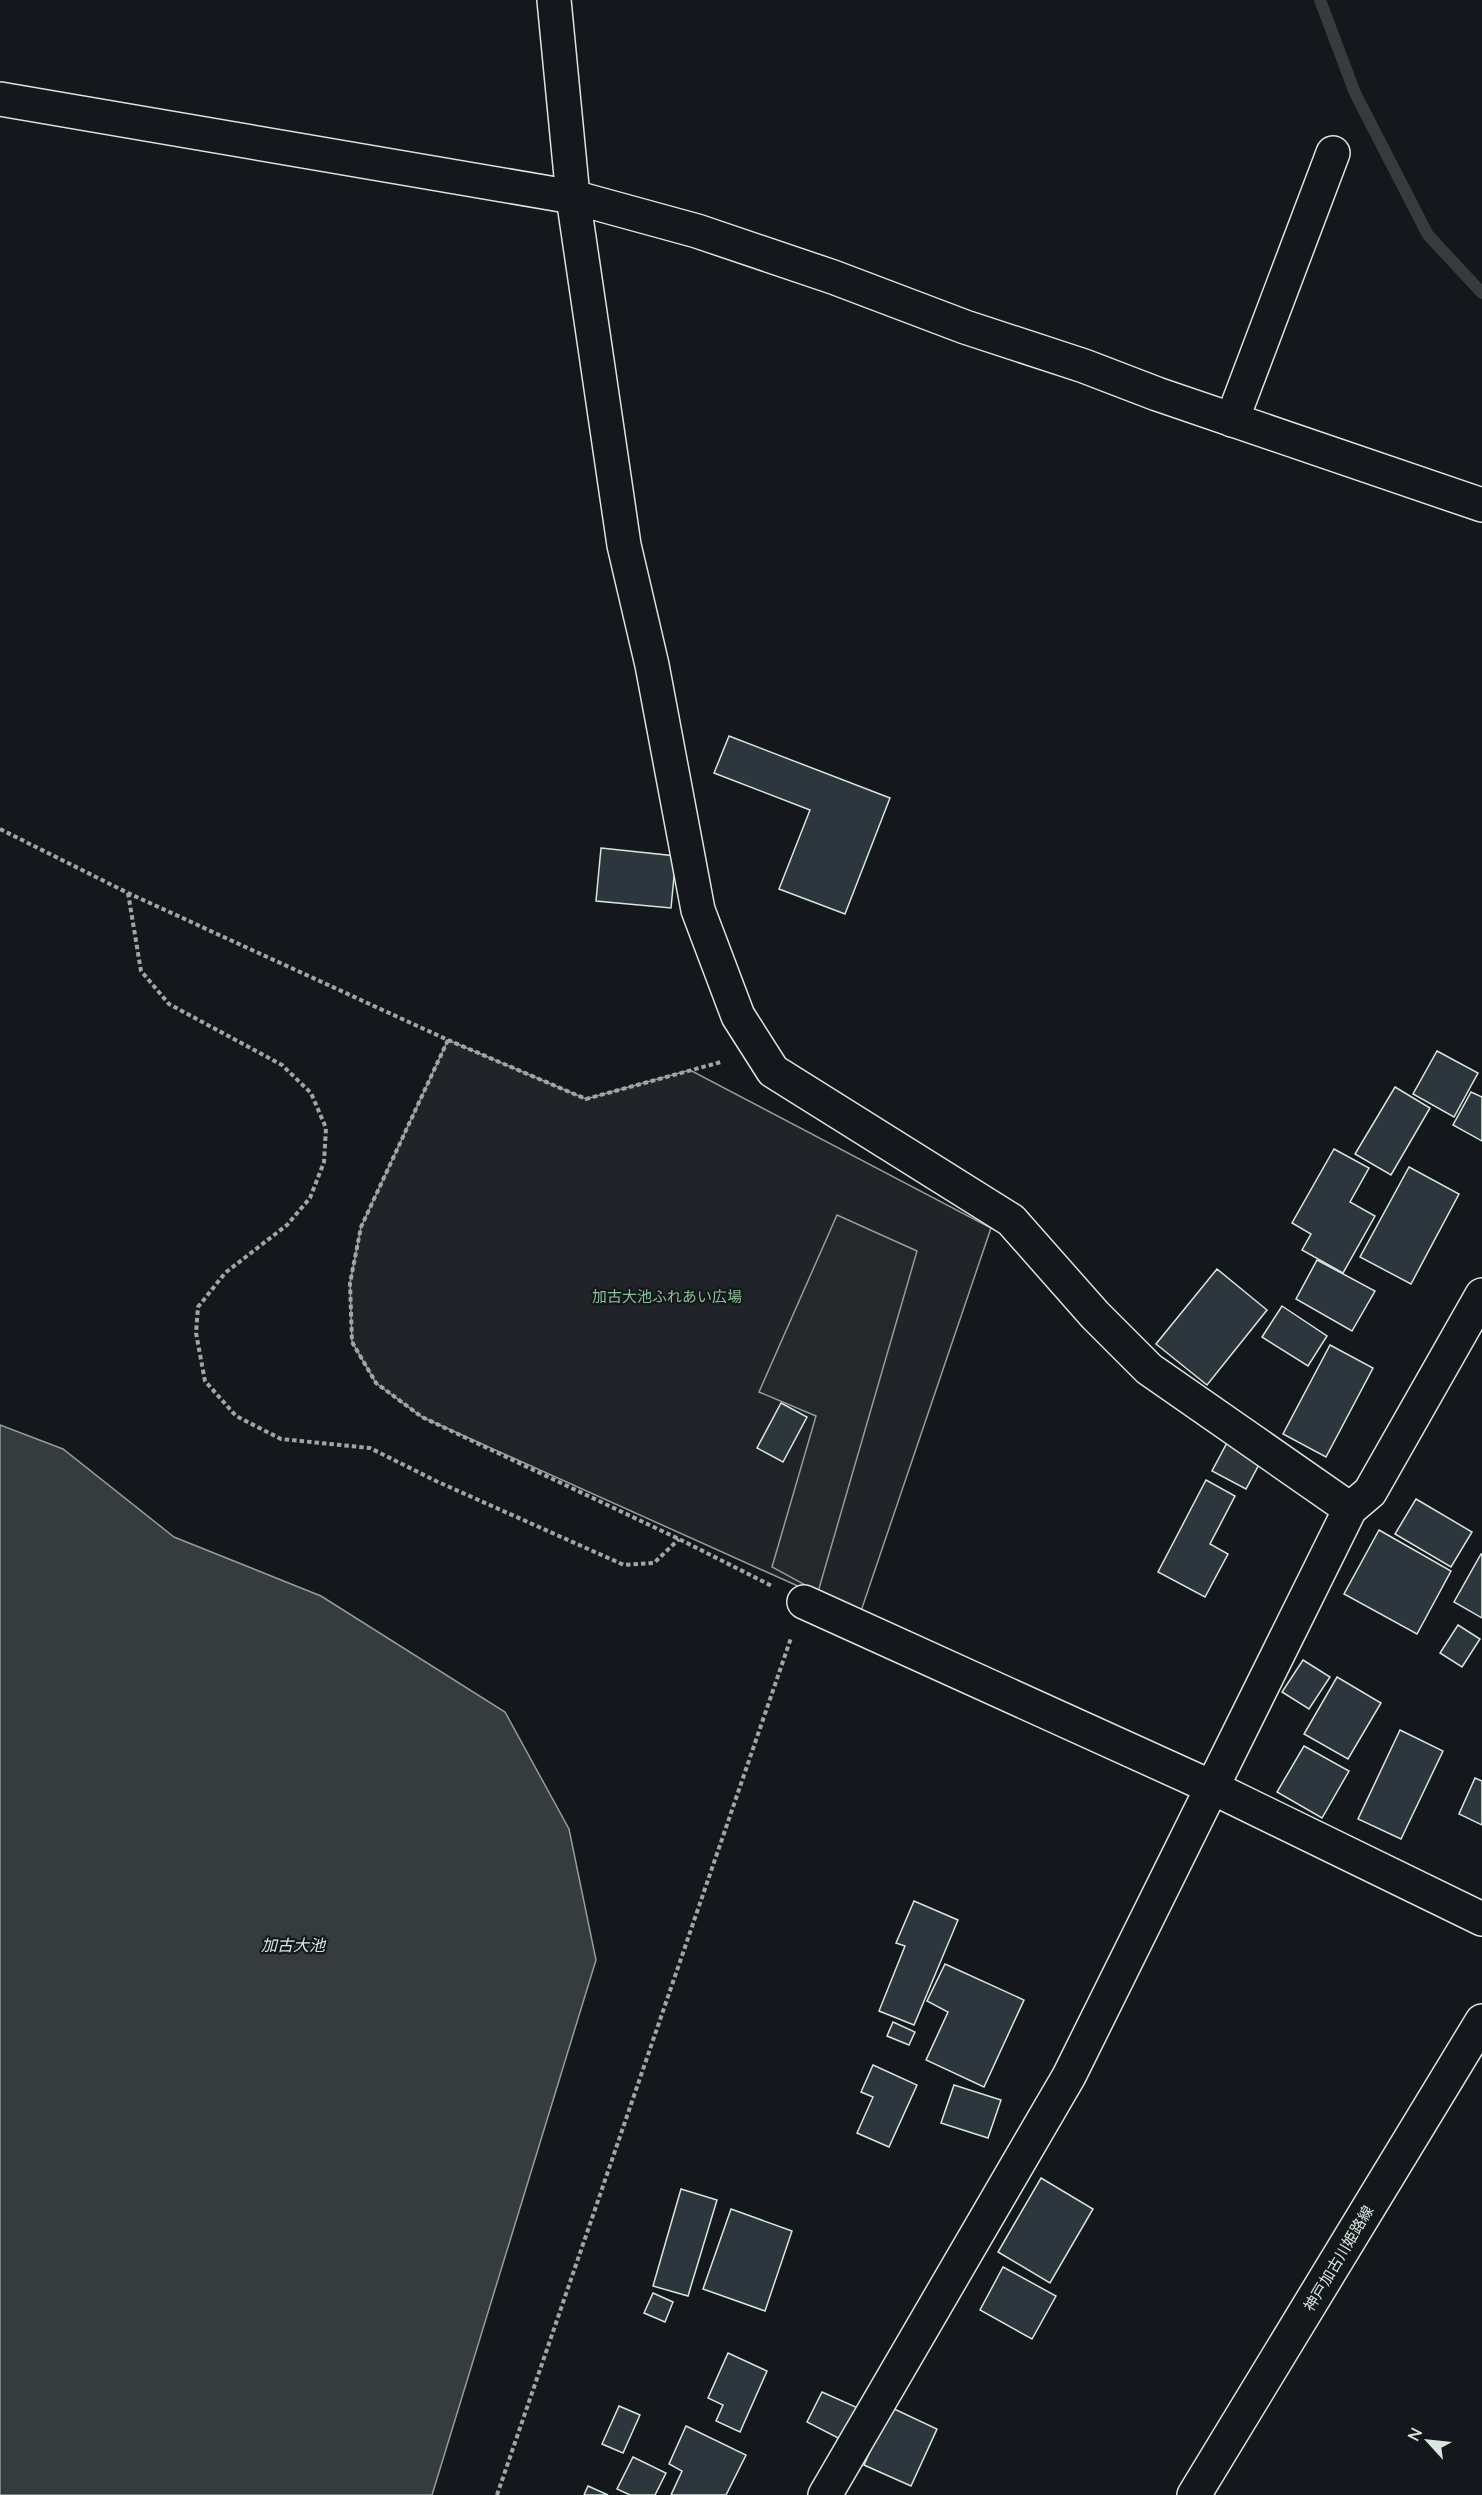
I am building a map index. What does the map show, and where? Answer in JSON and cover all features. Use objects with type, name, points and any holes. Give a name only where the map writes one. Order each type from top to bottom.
[{"type":"street","points":[[554,0],[573,196],[624,545],[652,665],[698,910],[738,1016],[773,1071],[1011,1220],[1095,1315],[1149,1369],[1350,1509]]},
{"type":"street","points":[[0,99],[573,196],[731,243],[833,277],[965,327],[1084,366],[1232,420],[1482,505]]},
{"type":"street","points":[[1232,420],[1333,153]]},
{"type":"street","points":[[825,2495],[1069,2076],[1350,1509],[1370,1492],[1482,1295]]},
{"type":"street","points":[[804,1602],[1212,1787],[1482,1919]]},
{"type":"street","name":"神戸加古川姫路線","points":[[1194,2495],[1482,2021]]},
{"type":"path","points":[[0,829],[128,893],[448,1040],[586,1099],[760,1051]]},
{"type":"path","points":[[128,893],[141,971],[169,1004],[282,1065],[311,1093],[326,1128],[324,1162],[310,1198],[287,1225],[225,1273],[198,1307],[196,1333],[205,1381],[236,1416],[281,1439],[370,1448],[436,1481],[624,1565],[654,1563],[680,1539]]},
{"type":"path","points":[[448,1040],[361,1227],[350,1283],[352,1342],[376,1383],[422,1417],[680,1539],[804,1602],[497,2495]]},
{"type":"green space","name":"加古大池ふれあい広場","points":[[448,1040],[586,1099],[690,1070],[991,1228],[860,1614],[422,1417],[376,1383],[352,1342],[350,1283],[361,1227]]},
{"type":"shaded area","points":[[837,1215],[917,1251],[818,1592],[772,1567],[816,1416],[759,1392]]},
{"type":"water","name":"加古大池","points":[[0,1425],[63,1449],[174,1537],[321,1596],[505,1712],[569,1829],[596,1960],[432,2495],[0,2495]]},
{"type":"building","points":[[729,736],[890,798],[845,914],[779,889],[810,810],[714,773]]},
{"type":"building","points":[[601,848],[676,856],[671,908],[596,901]]},
{"type":"building","points":[[1437,1051],[1478,1073],[1454,1117],[1413,1094]]},
{"type":"building","points":[[1395,1087],[1430,1108],[1391,1175],[1355,1154]]},
{"type":"building","points":[[1471,1092],[1482,1097],[1482,1141],[1453,1125]]},
{"type":"building","points":[[1334,1149],[1369,1168],[1350,1202],[1375,1216],[1343,1273],[1302,1250],[1311,1234],[1292,1223]]},
{"type":"building","points":[[1409,1167],[1459,1194],[1411,1284],[1360,1257]]},
{"type":"building","points":[[1317,1260],[1375,1291],[1352,1331],[1296,1299]]},
{"type":"building","points":[[1217,1269],[1267,1310],[1207,1385],[1156,1344]]},
{"type":"building","points":[[1282,1306],[1327,1336],[1308,1366],[1262,1337]]},
{"type":"building","points":[[1330,1345],[1373,1368],[1326,1457],[1283,1434]]},
{"type":"building","points":[[781,1403],[807,1417],[783,1462],[757,1448]]},
{"type":"building","points":[[1229,1439],[1263,1457],[1246,1489],[1212,1471]]},
{"type":"building","points":[[1206,1480],[1235,1496],[1210,1544],[1228,1554],[1205,1597],[1158,1572]]},
{"type":"building","points":[[1416,1499],[1472,1532],[1451,1567],[1395,1534]]},
{"type":"building","points":[[1379,1530],[1451,1571],[1417,1634],[1344,1594]]},
{"type":"building","points":[[1482,1554],[1482,1618],[1454,1602]]},
{"type":"building","points":[[1458,1625],[1480,1639],[1462,1667],[1440,1653]]},
{"type":"building","points":[[1303,1660],[1330,1677],[1309,1709],[1282,1692]]},
{"type":"building","points":[[1337,1677],[1381,1703],[1348,1759],[1304,1734]]},
{"type":"building","points":[[1400,1730],[1443,1751],[1401,1839],[1358,1819]]},
{"type":"building","points":[[1304,1746],[1349,1771],[1322,1818],[1277,1792]]},
{"type":"building","points":[[1475,1778],[1482,1781],[1482,1825],[1459,1814]]},
{"type":"building","points":[[914,1901],[958,1920],[914,2025],[879,2011],[905,1946],[896,1943]]},
{"type":"building","points":[[945,1964],[1024,2000],[984,2087],[926,2060],[948,2012],[927,2001]]},
{"type":"building","points":[[893,2022],[915,2032],[909,2045],[887,2036]]},
{"type":"building","points":[[873,2065],[917,2085],[889,2147],[857,2133],[873,2097],[861,2092]]},
{"type":"building","points":[[954,2085],[1001,2100],[988,2138],[941,2123]]},
{"type":"building","points":[[1041,2178],[1093,2209],[1050,2283],[998,2252]]},
{"type":"building","points":[[681,2189],[717,2200],[688,2296],[653,2286]]},
{"type":"building","points":[[731,2209],[792,2231],[765,2311],[703,2289]]},
{"type":"building","points":[[1003,2267],[1056,2296],[1032,2339],[980,2310]]},
{"type":"building","points":[[653,2293],[673,2302],[665,2322],[644,2313]]},
{"type":"building","points":[[728,2353],[767,2371],[740,2432],[716,2421],[723,2405],[708,2398]]},
{"type":"building","points":[[822,2392],[858,2408],[842,2440],[807,2422]]},
{"type":"building","points":[[619,2406],[640,2415],[623,2453],[602,2444]]},
{"type":"building","points":[[890,2407],[937,2429],[911,2486],[864,2465]]},
{"type":"building","points":[[686,2426],[746,2455],[726,2495],[671,2495],[682,2471],[669,2464]]},
{"type":"building","points":[[633,2457],[666,2473],[655,2495],[630,2495],[617,2489]]},
{"type":"building","points":[[588,2486],[608,2495],[584,2495]]},
{"type":"waterway","points":[[1320,0],[1355,93],[1428,235],[1482,293]]}]
